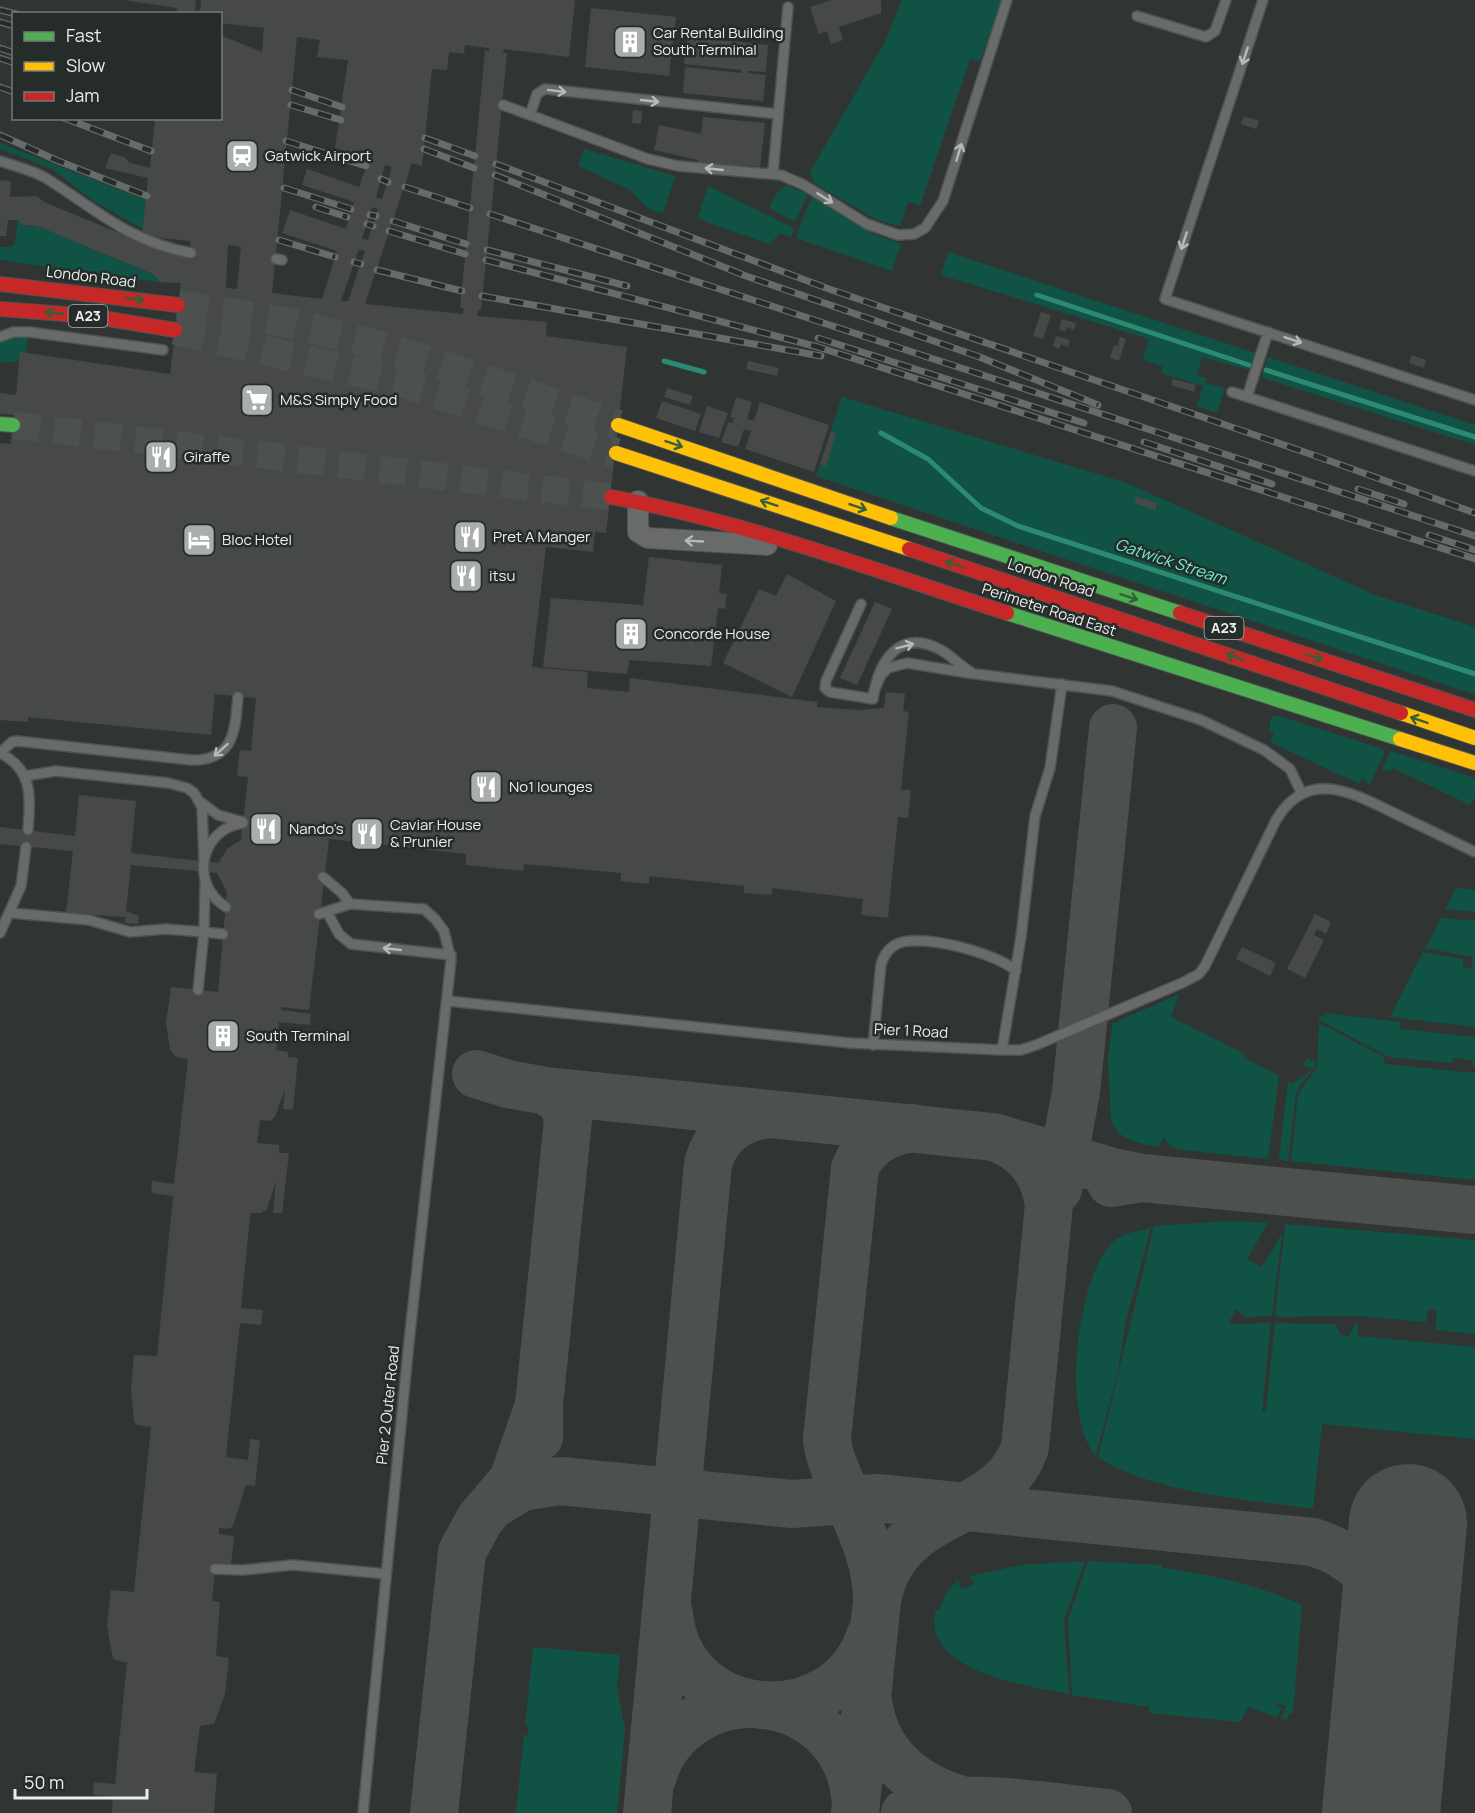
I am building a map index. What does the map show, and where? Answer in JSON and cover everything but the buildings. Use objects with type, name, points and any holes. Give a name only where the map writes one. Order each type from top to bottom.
[{"type":"main road","name":"London Road","points":[[0,284],[178,304]]},
{"type":"main road","name":"A23","points":[[0,309],[90,316],[175,330]]},
{"type":"main road","name":"London Road","points":[[618,425],[984,550],[1475,710]]},
{"type":"main road","name":"London Road","points":[[616,453],[1475,738]]},
{"type":"main road","name":"Perimeter Road East","points":[[611,497],[638,501],[794,545],[1475,763]]},
{"type":"street","points":[[638,501],[637,529],[641,535],[648,538],[794,545]]},
{"type":"lane","points":[[503,105],[648,159],[678,166],[773,173],[804,185],[852,216],[887,232],[905,235],[925,228],[937,212],[948,187],[1007,0]]},
{"type":"lane","points":[[1137,16],[1206,36],[1215,31],[1226,0]]},
{"type":"lane","points":[[1263,0],[1165,299],[1475,400]]},
{"type":"lane","points":[[773,173],[788,7]]},
{"type":"lane","points":[[530,115],[537,94],[545,89],[778,114]]},
{"type":"lane","points":[[0,161],[43,177],[105,220],[144,240],[164,248],[191,253]]},
{"type":"lane","points":[[0,337],[13,332],[29,332],[163,350]]},
{"type":"lane","points":[[1247,397],[1268,332]]},
{"type":"lane","points":[[1232,392],[1475,471]]},
{"type":"lane","points":[[861,604],[825,684],[827,691],[833,694],[873,699]]},
{"type":"lane","points":[[873,699],[886,656],[898,647],[911,644],[935,647],[976,674]]},
{"type":"lane","points":[[873,699],[883,672],[896,663],[913,663],[976,674],[1127,694],[1210,724],[1282,761],[1294,775],[1302,794],[1325,788],[1349,792],[1475,852]]},
{"type":"lane","points":[[1002,1050],[1016,971],[1035,816],[1050,768],[1062,684]]},
{"type":"lane","points":[[28,830],[31,791],[18,766],[0,753],[12,742],[192,760],[210,759],[223,751],[231,741],[235,728],[238,697]]},
{"type":"lane","points":[[25,776],[56,771],[175,784],[190,790],[200,802],[218,815],[243,822],[229,826],[217,835],[208,847],[204,861]]},
{"type":"lane","name":"Pier 1 Road","points":[[448,1001],[873,1045],[1021,1050],[1199,974],[1214,949],[1276,820],[1287,803],[1302,794]]},
{"type":"lane","points":[[198,990],[204,932],[205,883],[204,816],[200,802]]},
{"type":"lane","points":[[0,933],[21,886],[26,847]]},
{"type":"lane","points":[[323,877],[342,893],[350,904]]},
{"type":"lane","points":[[205,883],[213,896],[226,907]]},
{"type":"lane","points":[[350,904],[424,909],[441,926],[451,955],[351,944],[339,934],[323,913],[350,904]]},
{"type":"lane","points":[[10,913],[89,920],[130,932],[166,929],[223,934]]},
{"type":"lane","points":[[873,1045],[881,964],[886,953],[898,944],[918,942],[961,948],[997,958],[1016,971]]},
{"type":"lane","name":"Pier 2 Outer Road","points":[[363,1813],[408,1352],[448,1001],[451,955]]},
{"type":"lane","points":[[215,1569],[243,1570],[293,1565],[386,1574]]},
{"type":"green space","points":[[902,0],[1002,0],[980,61],[970,59],[920,206],[908,202],[900,226],[877,220],[814,183],[810,172],[885,42]]},
{"type":"green space","points":[[0,143],[146,200],[143,229],[95,202],[52,169],[0,149]]},
{"type":"green space","points":[[584,149],[675,176],[663,214],[646,207],[629,189],[578,166]]},
{"type":"green space","points":[[786,185],[808,194],[795,222],[769,208],[777,193]]},
{"type":"green space","points":[[708,186],[794,228],[791,237],[781,233],[769,244],[698,219]]},
{"type":"green space","points":[[813,197],[873,234],[901,244],[892,271],[796,238]]},
{"type":"green space","points":[[18,220],[27,227],[37,226],[153,274],[165,283],[0,260],[0,247],[11,247],[15,243]]},
{"type":"green space","points":[[948,252],[1255,353],[1249,370],[1202,357],[1197,375],[1207,378],[1206,383],[1225,388],[1217,413],[1197,406],[1203,386],[1161,373],[1162,366],[1143,360],[1149,339],[941,275]]},
{"type":"green space","points":[[28,335],[26,353],[20,361],[0,363],[0,343],[15,336]]},
{"type":"green space","points":[[1268,357],[1475,425],[1475,445],[1263,378]]},
{"type":"green space","points":[[842,397],[1127,483],[1375,595],[1475,627],[1475,695],[816,476]]},
{"type":"green space","points":[[1276,715],[1383,749],[1384,754],[1369,786],[1366,781],[1361,779],[1359,784],[1270,742],[1274,734],[1269,731],[1271,718]]},
{"type":"green space","points":[[1391,751],[1475,778],[1475,797],[1470,805],[1393,768],[1391,772],[1382,769]]},
{"type":"green space","points":[[1456,888],[1475,890],[1475,912],[1445,909]]},
{"type":"green space","points":[[1441,918],[1475,921],[1475,1027],[1390,1017],[1423,952],[1464,959],[1462,967],[1471,969],[1473,957],[1425,948]]},
{"type":"green space","points":[[1179,994],[1171,1017],[1245,1054],[1244,1057],[1279,1076],[1268,1159],[1183,1150],[1171,1147],[1163,1137],[1160,1147],[1145,1144],[1119,1133],[1111,1120],[1108,1059],[1112,1024]]},
{"type":"green space","points":[[1325,1013],[1400,1022],[1400,1029],[1475,1037],[1475,1066],[1472,1065],[1473,1060],[1453,1058],[1452,1063],[1389,1057],[1319,1020],[1319,1016],[1325,1017]]},
{"type":"green space","points":[[1319,1023],[1384,1057],[1384,1064],[1475,1073],[1475,1180],[1291,1161],[1298,1094],[1317,1068]]},
{"type":"green space","points":[[1307,1058],[1316,1062],[1312,1071],[1300,1085],[1296,1094],[1288,1161],[1279,1160],[1288,1081],[1293,1084],[1312,1069],[1303,1065]]},
{"type":"green space","points":[[1233,1221],[1268,1223],[1247,1259],[1262,1267],[1282,1233],[1272,1316],[1245,1317],[1236,1309],[1228,1324],[1271,1323],[1262,1411],[1266,1411],[1275,1323],[1335,1324],[1341,1335],[1349,1336],[1355,1324],[1358,1324],[1358,1336],[1475,1347],[1475,1439],[1322,1424],[1313,1509],[1231,1498],[1175,1487],[1149,1480],[1098,1458],[1154,1226]]},
{"type":"green space","points":[[1285,1224],[1475,1240],[1475,1334],[1435,1330],[1437,1310],[1428,1309],[1426,1322],[1359,1316],[1275,1317]]},
{"type":"green space","points":[[1151,1228],[1126,1320],[1118,1371],[1096,1456],[1085,1437],[1076,1381],[1082,1315],[1100,1260],[1113,1242],[1126,1234]]},
{"type":"green space","points":[[1085,1561],[1064,1620],[1069,1694],[1004,1680],[981,1672],[960,1661],[944,1647],[935,1631],[936,1610],[939,1611],[947,1592],[958,1580],[961,1589],[975,1584],[970,1576],[1020,1565]]},
{"type":"green space","points":[[1088,1561],[1162,1565],[1162,1568],[1198,1573],[1250,1586],[1302,1605],[1293,1713],[1289,1713],[1287,1720],[1281,1718],[1286,1706],[1277,1703],[1276,1707],[1282,1708],[1277,1717],[1248,1707],[1240,1722],[1149,1713],[1149,1707],[1072,1695],[1068,1619]]},
{"type":"green space","points":[[533,1647],[620,1655],[617,1687],[625,1730],[617,1813],[516,1813],[524,1735],[528,1735],[529,1725],[525,1725]]},
{"type":"waterway","points":[[1037,295],[1249,365]]},
{"type":"waterway","name":"Gatwick Stream","points":[[664,361],[704,372]]},
{"type":"waterway","points":[[1266,370],[1475,437]]},
{"type":"waterway","name":"Gatwick Stream","points":[[881,433],[928,459],[981,508],[1018,526],[1475,674]]},
{"type":"taxiway","points":[[1058,1189],[1076,1092],[1113,728]]},
{"type":"taxiway","points":[[476,1074],[508,1084],[547,1091],[993,1137],[1113,1172],[1142,1178]]},
{"type":"taxiway","points":[[539,1437],[539,1405],[568,1120],[564,1104],[547,1091]]},
{"type":"taxiway","points":[[647,1813],[708,1164],[717,1144],[730,1129],[748,1119],[770,1114]]},
{"type":"taxiway","points":[[855,1813],[877,1601],[876,1587],[868,1549],[832,1462],[827,1439],[855,1168],[865,1151],[878,1140],[895,1132],[913,1128]]},
{"type":"taxiway","points":[[877,1601],[887,1569],[904,1546],[925,1529],[994,1489],[1012,1471],[1025,1447],[1049,1205],[1044,1184],[1035,1167],[1021,1152],[1003,1141]]},
{"type":"taxiway","points":[[1111,1183],[1142,1178],[1475,1210]]},
{"type":"taxiway","points":[[434,1813],[462,1552],[480,1519],[513,1480],[539,1405]]},
{"type":"taxiway","points":[[494,1504],[522,1487],[560,1481],[792,1504],[877,1498],[1313,1542],[1328,1547],[1355,1563],[1377,1585],[1386,1599],[1395,1629],[1394,1680]]},
{"type":"taxiway","points":[[669,1613],[679,1650],[699,1678],[728,1696],[760,1705],[794,1703],[826,1691],[853,1668],[871,1634]]},
{"type":"taxiway","points":[[868,1701],[878,1737],[898,1764],[925,1785],[958,1799]]},
{"type":"taxiway","points":[[653,1776],[667,1746],[691,1723],[720,1709],[753,1704]]},
{"type":"taxiway","points":[[765,1705],[799,1715],[826,1735],[846,1762],[855,1796]]},
{"type":"taxiway","points":[[905,1813],[925,1806],[976,1801],[1032,1804],[1108,1813]]},
{"type":"runway","points":[[1381,1813],[1408,1523]]},
{"type":"tunnel","points":[[178,305],[308,327],[437,364],[618,425]]},
{"type":"tunnel","points":[[175,330],[398,381],[616,453]]},
{"type":"tunnel","points":[[13,425],[611,497]]},
{"type":"railway","points":[[0,10],[12,13]]},
{"type":"railway","points":[[0,22],[12,25]]},
{"type":"railway","points":[[0,48],[12,52]]},
{"type":"railway","points":[[0,58],[12,62]]},
{"type":"railway","points":[[0,87],[12,91]]},
{"type":"railway","points":[[292,90],[342,107]]},
{"type":"railway","points":[[291,105],[341,120]]},
{"type":"railway","points":[[69,120],[151,151]]},
{"type":"railway","points":[[0,135],[147,196]]},
{"type":"railway","points":[[425,138],[475,156]]},
{"type":"railway","points":[[286,141],[366,166]]},
{"type":"railway","points":[[424,149],[474,168]]},
{"type":"railway","points":[[496,164],[829,289],[1475,513]]},
{"type":"railway","points":[[495,175],[746,276],[977,356],[1098,405]]},
{"type":"railway","points":[[381,179],[388,182]]},
{"type":"railway","points":[[405,187],[470,208]]},
{"type":"railway","points":[[284,188],[351,209]]},
{"type":"railway","points":[[316,207],[347,217]]},
{"type":"railway","points":[[490,214],[1475,536]]},
{"type":"railway","points":[[370,215],[376,216]]},
{"type":"railway","points":[[393,221],[466,244]]},
{"type":"railway","points":[[367,224],[373,226]]},
{"type":"railway","points":[[389,231],[465,254]]},
{"type":"railway","points":[[279,240],[335,257]]},
{"type":"railway","points":[[487,250],[627,286]]},
{"type":"railway","points":[[486,260],[818,347],[1475,559]]},
{"type":"railway","points":[[354,262],[361,264]]},
{"type":"railway","points":[[377,270],[462,291]]},
{"type":"railway","points":[[482,296],[821,356]]},
{"type":"railway","points":[[818,338],[1084,423]]},
{"type":"railway","points":[[1144,442],[1272,484]]},
{"type":"railway","points":[[1358,489],[1404,504]]},
{"type":"railway","points":[[1429,535],[1475,550]]},
{"type":"traffic: fast","points":[[0,424],[13,425]]},
{"type":"traffic: fast","points":[[891,518],[1180,613]]},
{"type":"traffic: fast","points":[[1007,613],[1400,739]]},
{"type":"traffic: slow","points":[[618,425],[891,518]]},
{"type":"traffic: slow","points":[[616,453],[909,549]]},
{"type":"traffic: slow","points":[[1401,713],[1475,738]]},
{"type":"traffic: slow","points":[[1400,739],[1475,763]]},
{"type":"traffic: jam","points":[[0,284],[178,305]]},
{"type":"traffic: jam","points":[[0,309],[90,316],[175,330]]},
{"type":"traffic: jam","points":[[611,497],[661,507],[761,534],[1007,613]]},
{"type":"traffic: jam","points":[[909,549],[1401,713]]},
{"type":"traffic: jam","points":[[1180,613],[1475,710]]},
{"type":"place","name":"Car Rental Building South Terminal","points":[[630,42]]},
{"type":"place","name":"Gatwick Airport","points":[[242,156]]},
{"type":"place","name":"M&S Simply Food","points":[[257,400]]},
{"type":"place","name":"Giraffe","points":[[161,457]]},
{"type":"place","name":"Pret A Manger","points":[[470,537]]},
{"type":"place","name":"Bloc Hotel","points":[[199,540]]},
{"type":"place","name":"itsu","points":[[466,576]]},
{"type":"place","name":"Concorde House","points":[[631,634]]},
{"type":"place","name":"No1 lounges","points":[[486,787]]},
{"type":"place","name":"Nando's","points":[[266,829]]},
{"type":"place","name":"Caviar House & Prunier","points":[[367,834]]},
{"type":"place","name":"South Terminal","points":[[223,1036]]}]
